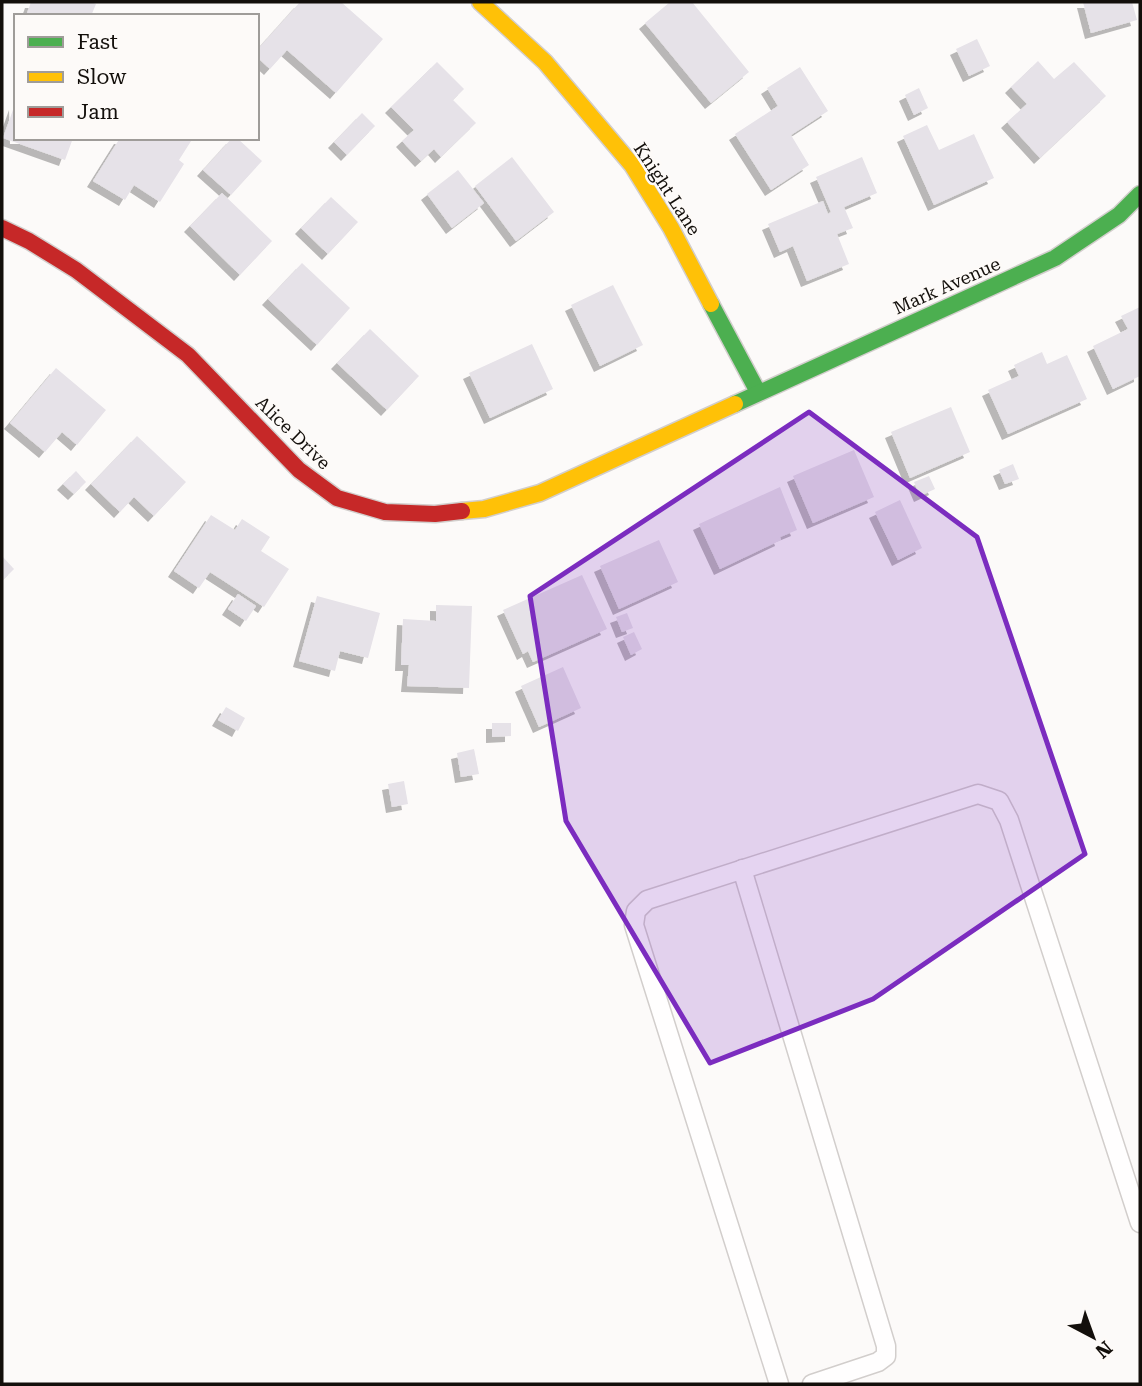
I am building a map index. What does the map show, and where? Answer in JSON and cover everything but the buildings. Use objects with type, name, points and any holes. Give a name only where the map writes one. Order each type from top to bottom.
[{"type":"street","name":"Knight Lane","points":[[480,2],[545,62],[632,165],[671,228],[758,393]]},
{"type":"street","name":"Mark Avenue","points":[[758,393],[1055,258],[1119,215],[1140,194]]},
{"type":"street","name":"Alice Drive","points":[[2,228],[76,270],[188,355],[299,470],[337,498],[385,512],[435,514],[484,509],[540,493],[758,393]]},
{"type":"lane","points":[[779,1384],[634,925],[636,911],[647,900],[978,794],[999,801],[1009,820],[1140,1223]]},
{"type":"lane","points":[[742,869],[886,1346],[886,1356],[878,1362],[812,1384]]},
{"type":"highlighted area","points":[[809,412],[977,537],[1085,854],[873,999],[710,1063],[566,821],[530,596]]},
{"type":"traffic: fast","points":[[735,404],[1055,258],[1119,215],[1140,194]]},
{"type":"traffic: fast","points":[[711,304],[758,392]]},
{"type":"traffic: slow","points":[[480,2],[545,62],[632,165],[671,228],[711,304]]},
{"type":"traffic: slow","points":[[462,511],[484,509],[540,493],[735,404]]},
{"type":"traffic: jam","points":[[2,228],[76,270],[188,355],[299,470],[337,498],[385,512],[435,514],[462,511]]}]
